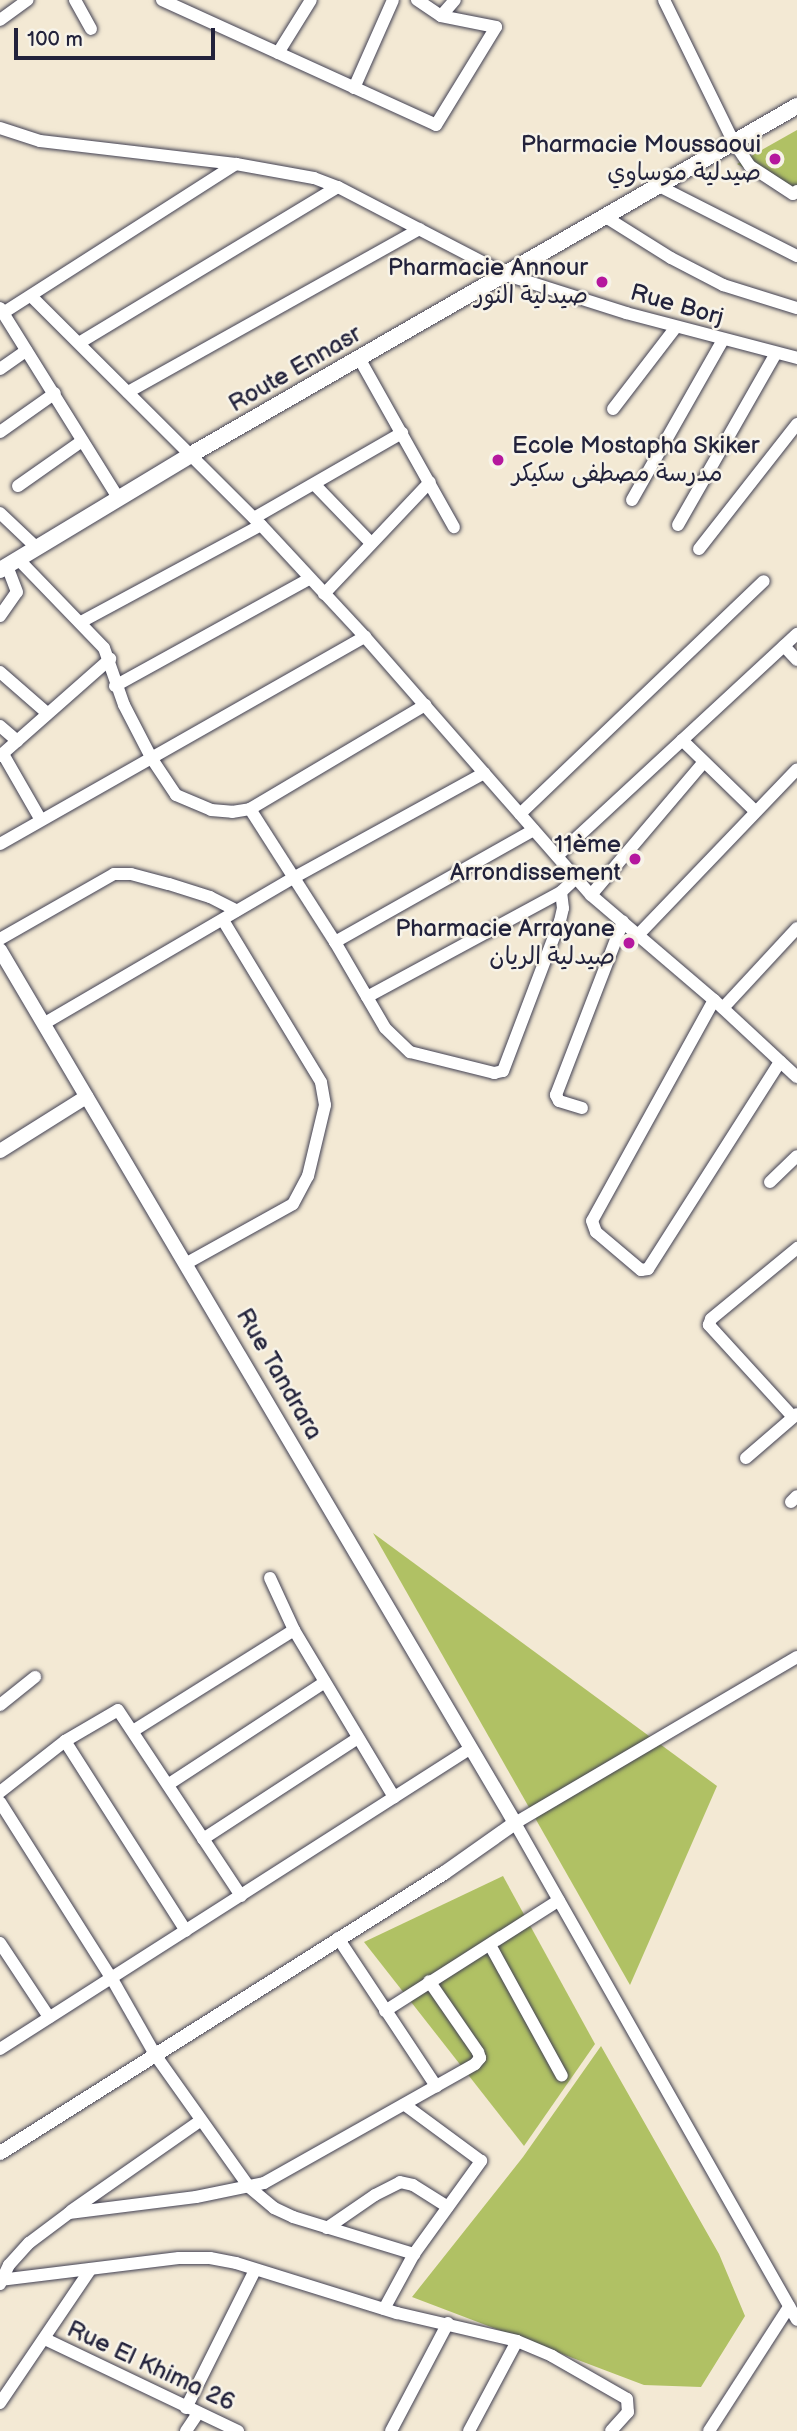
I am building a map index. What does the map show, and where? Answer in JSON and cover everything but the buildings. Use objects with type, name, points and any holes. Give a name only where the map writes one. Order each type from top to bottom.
[{"type":"main road","name":"Route Ennasr","points":[[8,565],[192,454],[797,106]]},
{"type":"street","points":[[0,20],[28,0]]},
{"type":"street","points":[[75,0],[91,29]]},
{"type":"street","points":[[162,0],[436,125],[496,30],[489,23],[440,16],[417,0]]},
{"type":"street","points":[[278,53],[311,0]]},
{"type":"street","points":[[354,88],[393,0]]},
{"type":"street","points":[[440,16],[455,0]]},
{"type":"street","points":[[664,0],[733,141],[750,166],[795,194]]},
{"type":"street","name":"Rue Borj","points":[[0,128],[40,141],[236,163],[314,178],[338,187],[507,275],[676,327],[797,358]]},
{"type":"street","points":[[119,499],[2,310],[31,296],[236,163]]},
{"type":"street","points":[[657,185],[797,256]]},
{"type":"street","points":[[79,344],[338,187]]},
{"type":"street","points":[[604,216],[671,258],[723,285],[797,308]]},
{"type":"street","points":[[128,392],[420,229]]},
{"type":"street","points":[[31,296],[258,521],[365,637],[591,895],[719,1004],[797,1077]]},
{"type":"street","points":[[614,409],[676,327]]},
{"type":"street","points":[[632,499],[723,340]]},
{"type":"street","points":[[0,369],[26,351]]},
{"type":"street","points":[[678,525],[775,353]]},
{"type":"street","points":[[359,358],[454,527]]},
{"type":"street","points":[[0,432],[55,393]]},
{"type":"street","points":[[699,549],[797,424]]},
{"type":"street","points":[[81,622],[258,521],[314,484],[402,433]]},
{"type":"street","points":[[18,486],[82,441]]},
{"type":"street","points":[[324,594],[429,482]]},
{"type":"street","points":[[314,484],[371,543]]},
{"type":"street","points":[[0,513],[37,548]]},
{"type":"street","points":[[8,565],[81,622],[110,659],[115,685],[152,759],[176,795],[211,810],[232,812],[250,809],[425,705]]},
{"type":"street","points":[[0,616],[17,592],[8,565]]},
{"type":"street","points":[[115,685],[309,579]]},
{"type":"street","points":[[520,814],[764,581]]},
{"type":"street","points":[[557,856],[797,634]]},
{"type":"street","points":[[0,844],[365,637]]},
{"type":"street","points":[[784,646],[797,660]]},
{"type":"street","points":[[41,820],[1,755],[110,659]]},
{"type":"street","points":[[0,672],[47,713]]},
{"type":"street","points":[[0,726],[17,741]]},
{"type":"street","points":[[682,740],[755,811]]},
{"type":"street","points":[[591,895],[703,763]]},
{"type":"street","points":[[639,934],[797,769]]},
{"type":"street","points":[[45,1023],[295,877],[484,773]]},
{"type":"street","points":[[250,809],[295,877],[385,1028],[410,1052],[494,1073],[503,1071],[560,921],[563,908],[561,892]]},
{"type":"street","points":[[335,942],[534,830]]},
{"type":"street","points":[[0,939],[114,874],[131,874],[169,884],[210,897],[237,911]]},
{"type":"street","points":[[367,997],[561,892],[576,878]]},
{"type":"street","points":[[187,1263],[293,1204],[308,1176],[325,1105],[321,1082],[223,920]]},
{"type":"street","points":[[582,1108],[559,1101],[556,1095],[623,921]]},
{"type":"street","points":[[780,1062],[648,1269],[641,1270],[596,1232],[592,1221],[719,1004],[797,928]]},
{"type":"street","name":"Rue Tandrara","points":[[0,950],[515,1823]]},
{"type":"street","points":[[0,1151],[86,1097]]},
{"type":"street","points":[[770,1182],[797,1156]]},
{"type":"street","points":[[746,1458],[795,1415],[709,1325],[711,1319],[797,1248]]},
{"type":"street","points":[[270,1578],[294,1630],[394,1797]]},
{"type":"street","points":[[133,1731],[294,1630]]},
{"type":"street","points":[[0,2153],[444,1873],[515,1823],[797,1657]]},
{"type":"street","points":[[0,1705],[35,1677]]},
{"type":"street","points":[[169,1784],[325,1682]]},
{"type":"street","points":[[0,1792],[65,1741],[113,1711],[122,1714],[241,1896]]},
{"type":"street","points":[[203,1839],[358,1738]]},
{"type":"street","points":[[65,1741],[186,1931]]},
{"type":"street","points":[[0,2049],[471,1748]]},
{"type":"street","points":[[0,1802],[112,1979],[156,2056],[249,2187],[274,2208],[327,2228],[414,2254]]},
{"type":"street","points":[[515,1823],[739,2213],[797,2320]]},
{"type":"street","points":[[385,2011],[559,1900]]},
{"type":"street","points":[[338,1938],[436,2086]]},
{"type":"street","points":[[0,1943],[5,1962],[49,2017]]},
{"type":"street","points":[[490,1945],[562,2076]]},
{"type":"street","points":[[69,2213],[196,2197],[249,2187],[283,2175],[480,2059],[478,2052],[429,1981]]},
{"type":"street","points":[[384,2309],[414,2254],[479,2164],[480,2158],[405,2105]]},
{"type":"street","points":[[1,2281],[9,2265],[29,2243],[200,2121]]},
{"type":"street","points":[[327,2228],[375,2195],[400,2182],[413,2185],[448,2207]]},
{"type":"street","points":[[1,2281],[198,2257],[223,2260],[384,2309],[517,2341],[586,2373],[627,2399],[628,2412],[611,2431]]},
{"type":"street","points":[[0,2403],[46,2339],[90,2270]]},
{"type":"street","points":[[186,2431],[192,2410],[256,2270]]},
{"type":"street","points":[[709,2431],[789,2307]]},
{"type":"street","points":[[391,2431],[448,2323]]},
{"type":"street","name":"Rue El Khima 26","points":[[46,2339],[238,2431]]},
{"type":"street","points":[[469,2431],[517,2341]]},
{"type":"green space","points":[[797,130],[797,198],[737,164]]},
{"type":"green space","points":[[373,1533],[717,1786],[630,1985]]},
{"type":"green space","points":[[503,1876],[595,2044],[524,2146],[364,1942]]},
{"type":"green space","points":[[601,2046],[719,2254],[745,2316],[701,2387],[644,2385],[412,2297],[523,2157]]},
{"type":"place","name":"Pharmacie Moussaoui صيدلية موساوي","points":[[775,159]]},
{"type":"place","name":"Pharmacie Annour صيدلية النور","points":[[602,282]]},
{"type":"place","name":"Ecole Mostapha Skiker مدرسة مصطفى سكيكر","points":[[498,460]]},
{"type":"place","name":"11ème Arrondissement","points":[[635,859]]},
{"type":"place","name":"Pharmacie Arrayane صيدلية الريان","points":[[629,943]]}]
